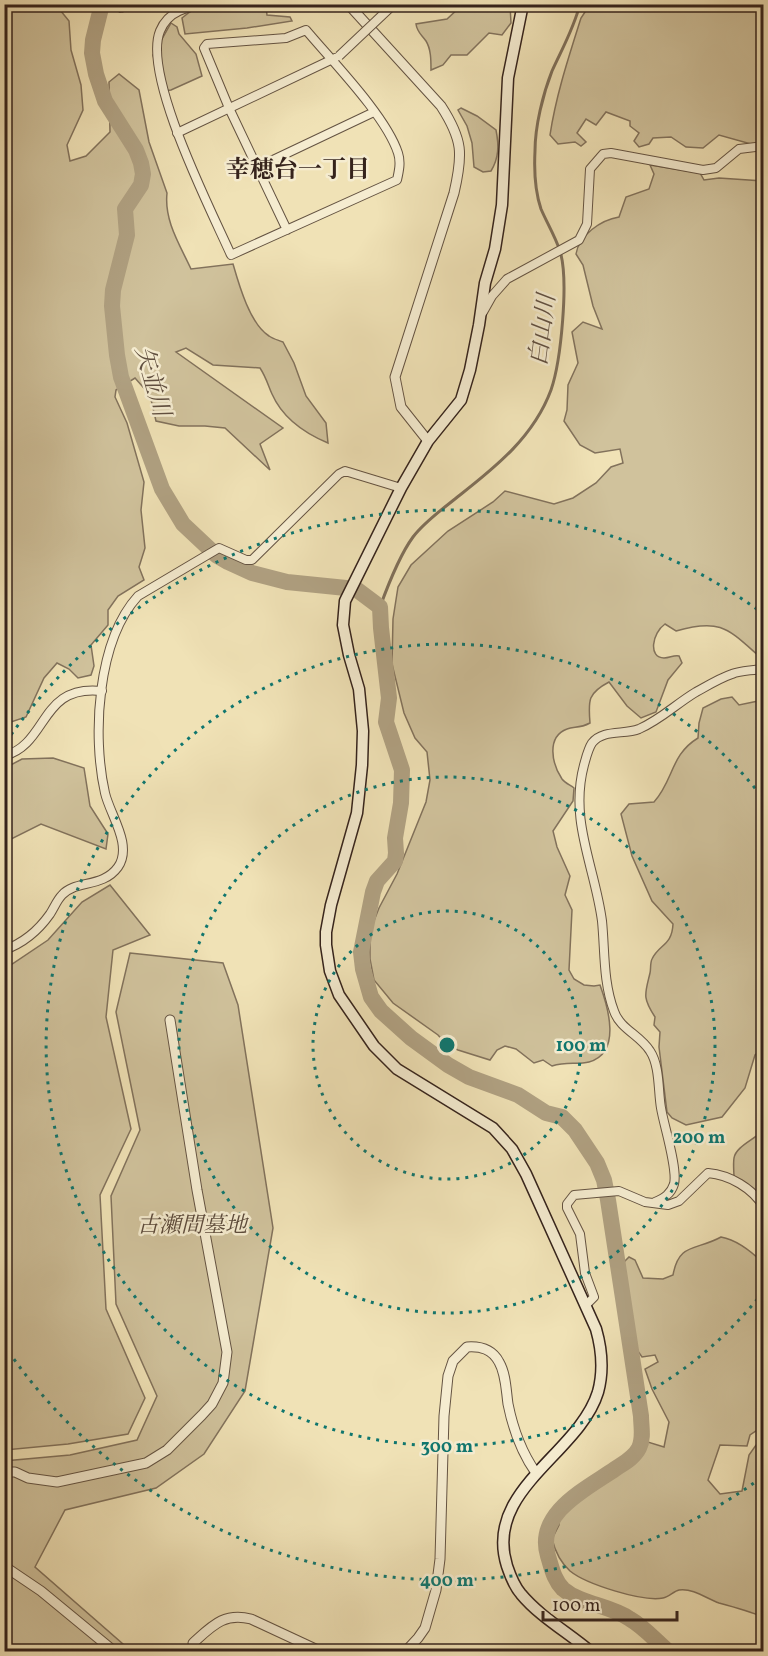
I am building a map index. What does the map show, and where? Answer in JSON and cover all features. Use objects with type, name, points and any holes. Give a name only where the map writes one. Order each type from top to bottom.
[{"type":"main road","points":[[523,4],[508,78],[502,205],[495,249],[484,283],[479,326],[470,370],[460,400],[428,441],[401,488],[345,601],[343,625],[359,689],[363,731],[357,813],[331,905],[326,932],[327,959],[339,995],[355,1020],[387,1060],[494,1128],[512,1149],[526,1174],[586,1305],[601,1347],[602,1365],[597,1393],[581,1423],[521,1493],[510,1512],[503,1538],[503,1554],[520,1593],[591,1652]]},
{"type":"street","points":[[121,8],[130,4]]},
{"type":"street","points":[[172,4],[185,8]]},
{"type":"street","points":[[209,4],[185,8],[172,14],[160,29],[157,56],[165,98],[177,133],[231,255],[397,180],[399,155],[394,142],[335,58],[306,30],[286,38],[209,42],[204,48],[229,108],[286,230]]},
{"type":"street","points":[[348,4],[441,106],[452,123],[460,150],[460,165],[454,193],[395,377],[401,407],[428,441]]},
{"type":"street","points":[[177,133],[335,58],[394,4]]},
{"type":"street","points":[[258,167],[374,112]]},
{"type":"street","points":[[479,326],[492,296],[507,279],[579,240],[587,224],[590,169],[603,154],[611,153],[703,170],[716,168],[739,149],[764,146]]},
{"type":"street","points":[[4,950],[37,931],[67,891],[109,876],[119,866],[123,855],[122,843],[105,794],[100,768],[98,730],[106,659],[116,632],[138,596],[219,548],[246,560],[252,560],[339,474],[345,471],[401,488]]},
{"type":"street","points":[[655,1202],[670,1192],[674,1182],[674,1169],[660,1108],[652,1054],[620,1022],[613,1010],[603,956],[602,920],[584,839],[579,795],[581,780],[590,748],[600,736],[633,731],[643,727],[696,692],[723,678],[764,668]]},
{"type":"street","points":[[4,756],[13,754],[24,745],[59,700],[68,694],[91,690],[102,691]]},
{"type":"street","points":[[4,1472],[15,1472],[24,1477],[57,1482],[146,1463],[167,1450],[202,1415],[212,1404],[223,1383],[227,1352],[197,1190],[170,1020]]},
{"type":"street","points":[[586,1305],[594,1297],[585,1273],[580,1234],[567,1204],[570,1198],[579,1194],[619,1191],[645,1202],[668,1205],[679,1201],[708,1173],[746,1187],[754,1193],[764,1207]]},
{"type":"street","points":[[405,1652],[425,1628],[436,1590],[440,1559],[444,1416],[448,1376],[453,1361],[467,1347],[482,1347],[500,1363],[520,1447],[536,1473]]},
{"type":"street","points":[[4,1566],[41,1591],[115,1652]]},
{"type":"street","points":[[193,1643],[220,1622],[234,1616],[251,1619],[322,1652]]},
{"type":"green space","points":[[4,5],[56,5],[69,21],[71,50],[81,85],[83,110],[67,145],[70,161],[86,156],[110,132],[109,82],[119,74],[139,90],[149,142],[167,193],[170,223],[191,269],[233,264],[242,293],[256,323],[271,337],[283,342],[294,363],[306,396],[326,423],[328,443],[303,430],[288,418],[277,403],[260,368],[213,365],[186,348],[176,352],[283,428],[260,444],[270,470],[225,428],[179,426],[156,421],[150,395],[135,378],[116,390],[115,397],[127,423],[144,482],[141,510],[145,548],[139,567],[144,580],[118,596],[108,610],[108,625],[91,645],[94,666],[91,675],[78,678],[69,669],[57,663],[44,678],[26,717],[5,724]]},
{"type":"green space","points":[[510,5],[511,23],[502,35],[489,33],[467,55],[451,55],[443,65],[431,70],[429,48],[416,24],[447,19],[460,7]]},
{"type":"green space","points":[[585,5],[763,5],[763,144],[751,144],[719,135],[703,148],[686,147],[671,137],[653,138],[649,144],[639,147],[634,141],[639,133],[630,126],[630,121],[606,112],[596,125],[586,119],[577,133],[586,142],[581,146],[575,142],[558,144],[550,135],[559,90],[581,18],[585,12],[583,10]]},
{"type":"green space","points":[[242,6],[266,7],[267,15],[290,17],[292,21],[185,34],[182,18],[191,11]]},
{"type":"green space","points":[[171,23],[177,27],[179,34],[196,54],[202,76],[171,90],[163,91],[153,55]]},
{"type":"green space","points":[[461,108],[496,130],[498,151],[491,171],[483,172],[474,167],[472,143],[467,126],[458,110]]},
{"type":"green space","points":[[650,165],[700,173],[704,180],[719,178],[763,181],[763,656],[760,657],[731,633],[714,626],[691,627],[676,631],[665,624],[657,633],[654,650],[659,657],[679,656],[682,663],[668,680],[656,712],[641,718],[627,706],[609,682],[597,690],[591,698],[590,723],[567,729],[556,738],[553,751],[558,773],[566,783],[574,788],[573,801],[553,831],[557,847],[570,876],[565,895],[572,910],[569,970],[574,979],[584,985],[600,985],[609,1017],[609,1039],[606,1049],[599,1057],[585,1063],[552,1066],[543,1060],[534,1063],[516,1049],[505,1046],[497,1050],[490,1060],[446,1044],[438,1035],[393,1003],[374,980],[370,959],[370,931],[397,874],[426,802],[430,780],[427,752],[415,738],[404,713],[392,664],[393,619],[398,587],[411,565],[448,531],[493,502],[505,491],[554,504],[573,498],[596,483],[611,467],[623,463],[620,449],[595,453],[580,445],[564,421],[568,385],[578,363],[572,332],[583,322],[602,329],[593,306],[583,265],[576,254],[586,235],[605,221],[619,217],[626,197],[649,189],[654,174]]},
{"type":"green space","points":[[732,697],[739,705],[758,701],[763,697],[763,1048],[755,1055],[745,1088],[722,1117],[686,1125],[672,1118],[667,1112],[659,1047],[660,1032],[654,1025],[655,1017],[648,1005],[646,995],[651,961],[668,941],[673,924],[652,901],[632,856],[621,814],[629,804],[654,802],[682,752],[698,738],[703,708],[721,699]]},
{"type":"green space","points":[[53,758],[84,768],[90,806],[108,834],[106,849],[41,824],[11,839],[5,849],[5,768],[22,759]]},
{"type":"green space","points":[[110,885],[150,935],[113,950],[106,1017],[131,1129],[100,1195],[106,1309],[145,1398],[128,1434],[68,1444],[5,1450],[5,969],[48,940],[82,902]]},
{"type":"green space","name":"古瀬間墓地","points":[[130,953],[223,963],[238,1005],[273,1228],[245,1391],[204,1454],[156,1488],[65,1510],[35,1567],[131,1651],[5,1651],[4,1461],[70,1455],[137,1440],[157,1396],[116,1304],[111,1196],[140,1130],[116,1012]]},
{"type":"green space","points":[[763,1130],[763,1203],[734,1178],[734,1158],[742,1146]]},
{"type":"green space","points":[[721,1237],[744,1247],[763,1263],[763,1426],[750,1435],[747,1446],[720,1445],[708,1480],[720,1494],[742,1491],[749,1455],[756,1445],[763,1447],[763,1617],[685,1590],[654,1599],[629,1595],[601,1586],[570,1571],[558,1556],[552,1539],[559,1520],[576,1500],[630,1464],[648,1442],[664,1447],[669,1422],[652,1389],[645,1369],[658,1362],[655,1355],[642,1357],[635,1347],[623,1263],[629,1257],[635,1260],[643,1278],[663,1279],[673,1275],[676,1264],[684,1252]]},
{"type":"waterway","name":"矢並川","points":[[102,4],[93,40],[92,53],[96,74],[105,101],[136,150],[143,174],[141,185],[125,209],[127,235],[113,290],[112,306],[121,377],[162,489],[183,524],[216,555],[252,573],[287,582],[356,589],[380,607],[389,698],[386,722],[402,770],[401,803],[395,838],[395,861],[377,881],[373,892],[361,952],[363,969],[371,997],[381,1011],[411,1038],[469,1077],[518,1095],[546,1113],[562,1117],[575,1130],[597,1163],[604,1180],[608,1200],[642,1432],[639,1448],[632,1457],[578,1494],[556,1515],[549,1527],[546,1541],[548,1556],[555,1578],[563,1589],[579,1598],[622,1614],[645,1630],[669,1652]]},
{"type":"waterway","name":"白山川","points":[[380,607],[390,580],[413,537],[429,520],[513,449],[535,422],[551,390],[561,341],[564,300],[563,264],[556,240],[537,195],[535,141],[540,110],[549,80],[580,4]]},
{"type":"district","name":"幸穂台一丁目","points":[[298,169]]}]
